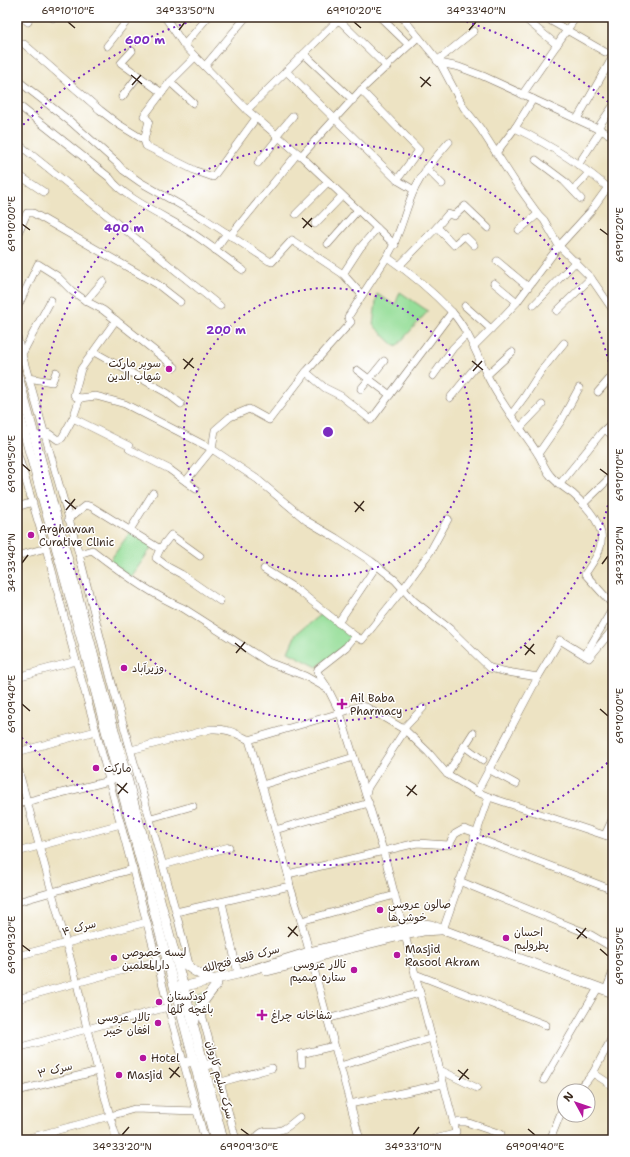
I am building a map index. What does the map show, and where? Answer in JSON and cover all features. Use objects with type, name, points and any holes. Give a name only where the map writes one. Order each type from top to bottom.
[{"type":"main road","points":[[17,372],[85,637],[118,777],[215,1140]]},
{"type":"main road","points":[[17,406],[85,637]]},
{"type":"main road","name":"سرک سلیم کاروان","points":[[85,637],[104,693],[194,1026],[223,1140]]},
{"type":"main road","points":[[104,693],[114,691]]},
{"type":"main road","name":"سرک قلعه فتح‌الله","points":[[216,982],[238,974],[404,932],[424,924],[431,925],[605,990]]},
{"type":"main road","points":[[173,952],[190,968],[216,982],[196,1014],[194,1026]]},
{"type":"main road","name":"سرک قلعه فتح‌الله","points":[[175,992],[310,956]]},
{"type":"main road","points":[[184,1063],[193,1061]]},
{"type":"main road","points":[[203,1066],[215,1063]]},
{"type":"main road","points":[[202,1128],[211,1125]]},
{"type":"street","points":[[22,17],[28,22]]},
{"type":"street","points":[[107,46],[130,17]]},
{"type":"street","points":[[166,17],[184,45],[247,110],[299,155],[395,245]]},
{"type":"street","points":[[184,45],[208,17]]},
{"type":"street","points":[[205,66],[246,17]]},
{"type":"street","points":[[380,17],[409,45]]},
{"type":"street","points":[[402,17],[438,62],[464,108],[480,128],[515,182],[544,220],[560,246],[591,278],[612,305]]},
{"type":"street","points":[[523,17],[557,44]]},
{"type":"street","points":[[522,95],[576,17]]},
{"type":"street","points":[[551,21],[605,52]]},
{"type":"street","points":[[247,110],[337,22],[341,22],[387,67]]},
{"type":"street","points":[[438,62],[474,31]]},
{"type":"street","points":[[215,250],[299,155],[361,90],[418,37]]},
{"type":"street","points":[[17,45],[20,43],[24,44],[100,110],[118,124],[144,140]]},
{"type":"street","points":[[132,51],[121,64],[162,93]]},
{"type":"street","points":[[304,54],[353,100]]},
{"type":"street","points":[[195,56],[170,82],[144,116],[149,121],[144,140],[146,146],[196,171],[213,177],[256,118]]},
{"type":"street","points":[[577,119],[611,60],[613,61]]},
{"type":"street","points":[[438,62],[465,69],[613,136]]},
{"type":"street","points":[[286,71],[398,180],[414,190]]},
{"type":"street","points":[[122,97],[138,76]]},
{"type":"street","points":[[17,80],[71,122],[123,170],[140,182],[205,219],[269,262],[272,262],[292,240],[343,274],[362,295]]},
{"type":"street","points":[[170,82],[193,103]]},
{"type":"street","points":[[361,90],[419,150],[398,180]]},
{"type":"street","points":[[496,153],[515,128],[533,99]]},
{"type":"street","points":[[17,104],[110,178],[114,184],[186,229],[243,270]]},
{"type":"street","points":[[578,165],[613,106]]},
{"type":"street","points":[[258,163],[293,116]]},
{"type":"street","points":[[474,346],[517,302],[527,286],[560,246],[610,190],[556,150],[515,128]]},
{"type":"street","points":[[186,481],[212,449],[215,430],[234,414],[249,409],[269,420],[306,372],[351,322],[348,317],[395,245],[414,190],[426,168],[449,142]]},
{"type":"street","points":[[17,143],[220,306]]},
{"type":"street","points":[[536,160],[564,181],[582,199]]},
{"type":"street","points":[[426,168],[442,184]]},
{"type":"street","points":[[573,190],[588,173]]},
{"type":"street","points":[[17,174],[44,192]]},
{"type":"street","points":[[296,214],[328,182]]},
{"type":"street","points":[[315,224],[342,196]]},
{"type":"street","points":[[400,265],[448,214],[454,216],[465,206],[488,228]]},
{"type":"street","points":[[328,244],[358,210]]},
{"type":"street","points":[[17,235],[27,213],[33,213],[157,284],[180,302]]},
{"type":"street","points":[[519,230],[538,214]]},
{"type":"street","points":[[437,227],[454,245],[463,237],[466,237],[474,245]]},
{"type":"street","points":[[343,274],[360,248],[378,228]]},
{"type":"street","points":[[387,256],[413,275],[452,312],[468,334],[487,375],[511,415],[538,454],[549,474],[558,485],[572,494],[592,513],[601,534],[601,545],[598,555],[585,574],[613,605]]},
{"type":"street","points":[[497,261],[527,286]]},
{"type":"street","points":[[534,304],[576,261]]},
{"type":"street","points":[[17,308],[38,264],[57,276],[72,291],[86,301],[103,310],[175,367]]},
{"type":"street","points":[[557,311],[591,278]]},
{"type":"street","points":[[86,301],[103,281]]},
{"type":"street","points":[[494,283],[517,302]]},
{"type":"street","points":[[22,354],[51,300]]},
{"type":"street","points":[[465,306],[491,329]]},
{"type":"street","points":[[306,372],[325,388],[340,396],[369,420],[390,395],[452,312]]},
{"type":"street","points":[[116,320],[79,373],[74,395],[76,398],[96,396],[125,404],[212,449],[257,479],[307,522],[336,538],[377,565],[395,580],[414,602],[450,629],[490,668],[538,678]]},
{"type":"street","points":[[432,376],[453,348],[468,334]]},
{"type":"street","points":[[17,337],[78,554],[114,691],[151,818],[190,968]]},
{"type":"street","points":[[511,415],[541,371],[564,343]]},
{"type":"street","points":[[94,352],[167,392],[181,404]]},
{"type":"street","points":[[487,375],[512,352]]},
{"type":"street","points":[[450,398],[481,360]]},
{"type":"street","points":[[362,389],[384,361]]},
{"type":"street","points":[[357,370],[390,395]]},
{"type":"street","points":[[28,378],[52,382],[56,372]]},
{"type":"street","points":[[598,392],[613,375]]},
{"type":"street","points":[[538,454],[561,421],[579,388]]},
{"type":"street","points":[[34,437],[48,433],[58,440],[62,438],[73,418],[80,398]]},
{"type":"street","points":[[520,428],[537,412],[542,405]]},
{"type":"street","points":[[73,418],[129,446],[129,449],[169,469],[196,489]]},
{"type":"street","points":[[558,485],[602,432],[606,430],[613,422]]},
{"type":"street","points":[[606,430],[613,436]]},
{"type":"street","points":[[30,452],[17,454],[34,502],[133,869],[168,1007],[205,1140]]},
{"type":"street","points":[[583,504],[613,475]]},
{"type":"street","points":[[130,530],[154,493]]},
{"type":"street","points":[[17,507],[34,502]]},
{"type":"street","points":[[68,519],[86,505],[92,507],[160,549]]},
{"type":"street","points":[[264,569],[299,592],[362,640],[403,589],[430,552],[448,519]]},
{"type":"street","points":[[200,556],[170,535],[160,549],[156,558],[168,568],[181,574],[220,601]]},
{"type":"street","points":[[17,556],[46,548]]},
{"type":"street","points":[[78,554],[92,550],[128,577],[183,608],[268,662],[305,676],[328,689]]},
{"type":"street","points":[[338,623],[377,565]]},
{"type":"street","points":[[585,655],[613,608]]},
{"type":"street","points":[[477,792],[488,769],[560,640],[590,657],[613,629]]},
{"type":"street","points":[[355,636],[346,647],[318,669],[317,672],[328,689],[340,713],[369,803],[395,895],[456,1132],[454,1134],[431,1140]]},
{"type":"street","points":[[17,677],[76,661]]},
{"type":"street","points":[[131,750],[211,728],[222,728],[232,731],[249,740],[360,706],[366,707],[404,730],[428,752],[447,774],[477,792],[613,838]]},
{"type":"street","points":[[366,794],[368,787],[404,730],[423,708]]},
{"type":"street","points":[[17,752],[96,731]]},
{"type":"street","points":[[447,774],[473,733]]},
{"type":"street","points":[[249,740],[288,874],[290,886],[301,921],[360,1140]]},
{"type":"street","points":[[464,746],[484,760]]},
{"type":"street","points":[[262,785],[354,757]]},
{"type":"street","points":[[17,765],[78,983],[87,1029],[117,1140]]},
{"type":"street","points":[[488,769],[516,784]]},
{"type":"street","points":[[17,804],[109,781],[118,777]]},
{"type":"street","points":[[443,930],[489,797]]},
{"type":"street","points":[[275,830],[369,803]]},
{"type":"street","points":[[151,818],[193,806]]},
{"type":"street","points":[[605,835],[613,818]]},
{"type":"street","points":[[17,852],[121,824]]},
{"type":"street","points":[[288,874],[417,842],[449,845],[455,834],[464,829],[475,835],[613,890]]},
{"type":"street","points":[[163,865],[229,848]]},
{"type":"street","points":[[17,902],[133,869]]},
{"type":"street","points":[[459,881],[591,935],[613,948]]},
{"type":"street","points":[[176,912],[290,886]]},
{"type":"street","points":[[301,921],[395,895]]},
{"type":"street","points":[[222,902],[238,974]]},
{"type":"street","name":"سرک ۴","points":[[17,956],[146,922]]},
{"type":"street","points":[[17,999],[157,961]]},
{"type":"street","points":[[544,1080],[605,990],[613,972]]},
{"type":"street","points":[[415,974],[546,1025]]},
{"type":"street","points":[[327,1019],[420,993]]},
{"type":"street","points":[[17,1048],[168,1007]]},
{"type":"street","points":[[200,1007],[236,1140]]},
{"type":"street","points":[[585,1083],[593,1073],[613,1036]]},
{"type":"street","points":[[340,1066],[432,1038]]},
{"type":"street","points":[[302,1064],[300,1054],[334,1046]]},
{"type":"street","points":[[221,1082],[272,1068]]},
{"type":"street","points":[[440,1070],[477,1088]]},
{"type":"street","name":"سرک ۳","points":[[17,1091],[98,1071]]},
{"type":"street","points":[[593,1073],[613,1086]]},
{"type":"street","points":[[350,1104],[443,1084]]},
{"type":"street","points":[[21,1140],[134,1109],[197,1111]]},
{"type":"street","points":[[254,1140],[258,1134],[267,1130],[280,1130],[300,1117]]},
{"type":"street","points":[[453,1122],[466,1122],[501,1134]]},
{"type":"street","points":[[550,1140],[557,1123]]},
{"type":"green space","points":[[400,292],[428,311],[396,347],[373,325],[377,294],[395,305]]},
{"type":"green space","points":[[130,532],[152,547],[131,577],[109,562]]},
{"type":"green space","points":[[322,613],[353,635],[344,645],[317,667],[288,652],[296,634]]},
{"type":"green space","points":[[210,988],[196,1011],[192,994]]},
{"type":"place","name":"سوپر مارکت شهاب الدین","points":[[169,369]]},
{"type":"place","name":"Arghawan Curative Clinic","points":[[31,535]]},
{"type":"place","name":"وزیرآباد","points":[[124,668]]},
{"type":"place","name":"Ail Baba Pharmacy","points":[[342,704]]},
{"type":"place","name":"مارکت","points":[[96,768]]},
{"type":"place","name":"صالون عروسی خوشی‌ها","points":[[380,910]]},
{"type":"place","name":"احسان پطرولیم","points":[[506,938]]},
{"type":"place","name":"Masjid Rasool Akram","points":[[397,955]]},
{"type":"place","name":"لیسه خصوصی دارالمعلمین","points":[[114,958]]},
{"type":"place","name":"تالار عروسی ستاره صمیم","points":[[354,970]]},
{"type":"place","name":"کودکستان باغچه گلها","points":[[159,1002]]},
{"type":"place","name":"شفاخانه چراغ","points":[[262,1015]]},
{"type":"place","name":"تالار عروسی افغان خیبر","points":[[158,1023]]},
{"type":"place","name":"Hotel","points":[[143,1058]]},
{"type":"place","name":"Masjid","points":[[119,1075]]}]
